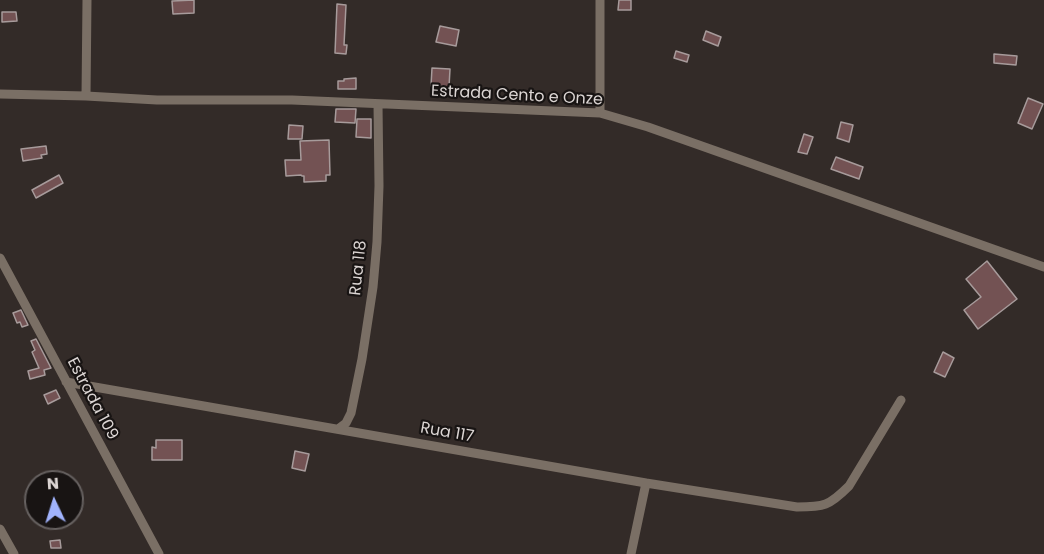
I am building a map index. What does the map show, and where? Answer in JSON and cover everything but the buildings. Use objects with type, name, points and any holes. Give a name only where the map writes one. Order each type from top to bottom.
[{"type":"street","points":[[86,96],[87,0]]},
{"type":"street","points":[[600,0],[600,113]]},
{"type":"street","name":"Estrada Cento e Onze","points":[[0,94],[156,100],[292,100],[600,113],[658,131],[1044,267]]},
{"type":"street","name":"Rua 118","points":[[338,429],[346,423],[351,413],[373,287],[378,206],[378,104]]},
{"type":"street","name":"Estrada 109","points":[[0,258],[159,554]]},
{"type":"street","name":"Rua 117","points":[[66,382],[797,507],[824,506],[849,486],[901,400]]},
{"type":"street","points":[[631,554],[646,483]]},
{"type":"street","points":[[0,529],[14,554]]}]
